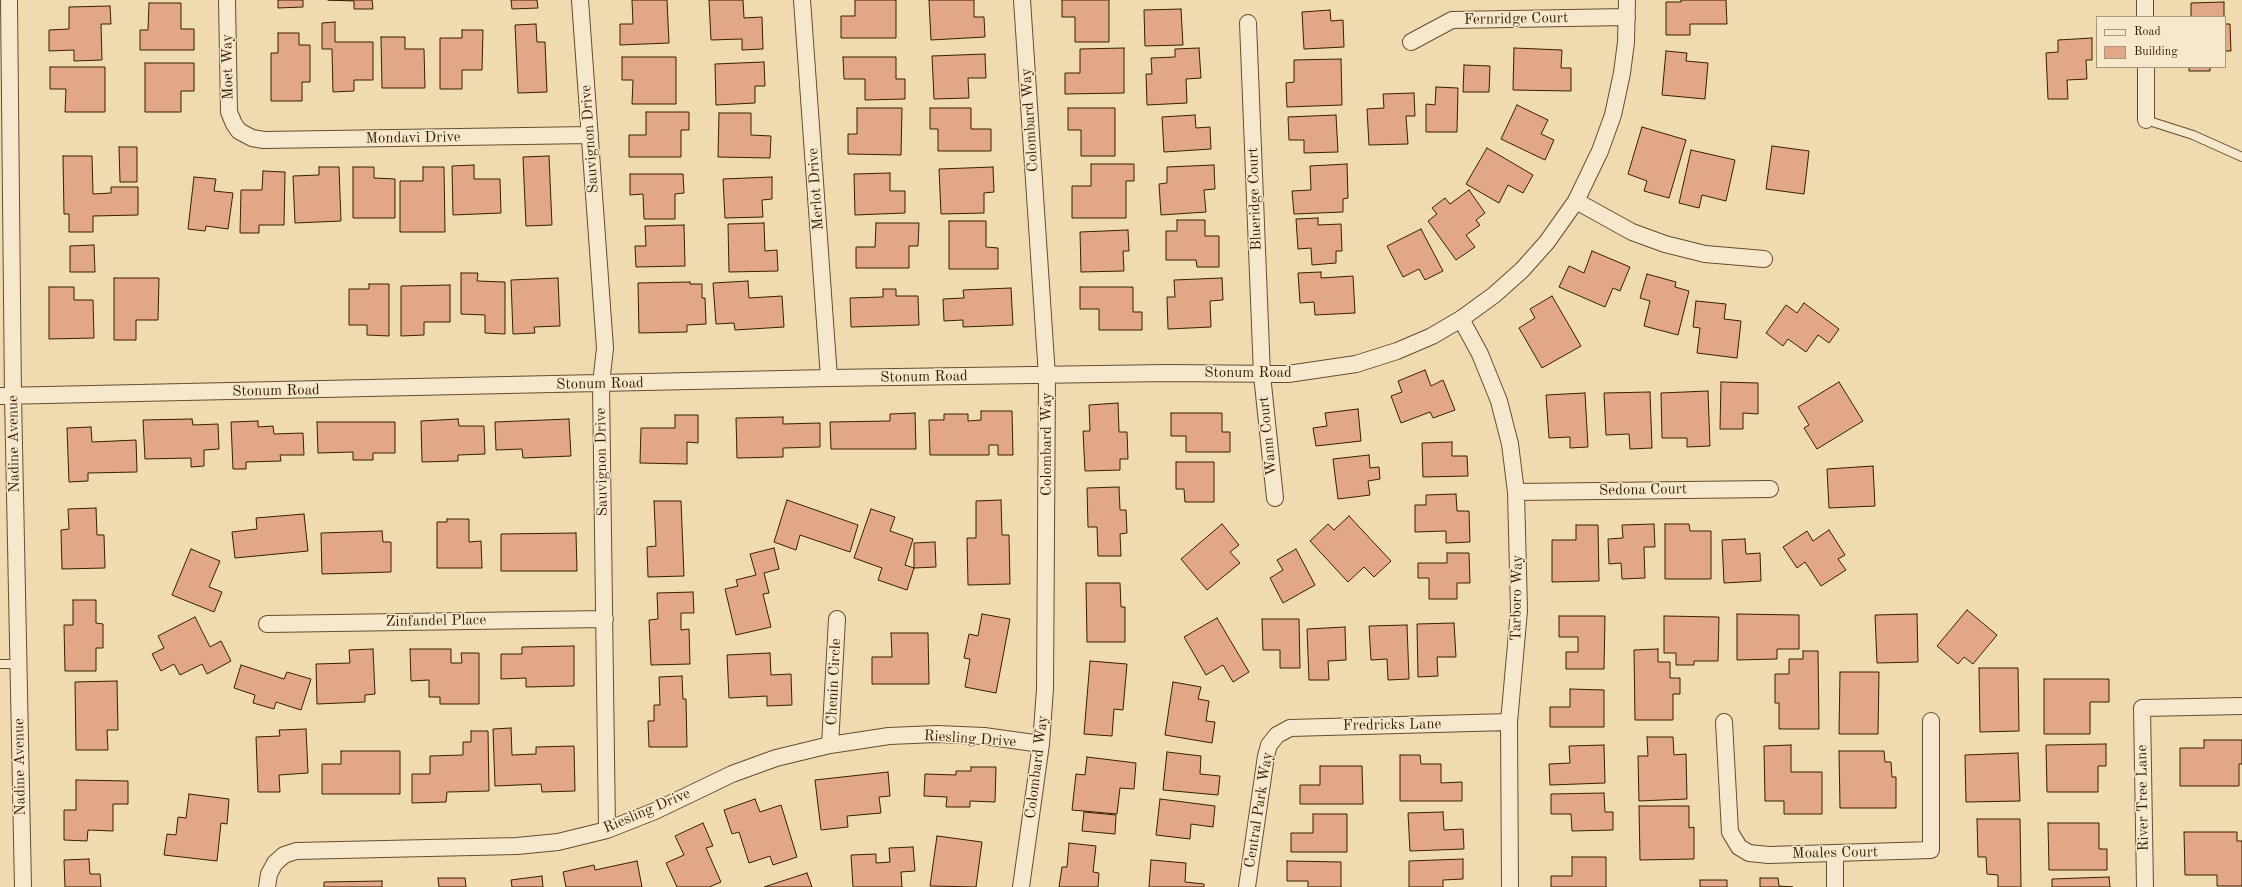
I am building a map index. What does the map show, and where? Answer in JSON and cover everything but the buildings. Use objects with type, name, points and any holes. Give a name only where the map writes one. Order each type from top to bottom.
[{"type":"street","name":"Nadine Avenue","points":[[9,0],[5,65],[7,396],[18,664],[23,887]]},
{"type":"street","name":"Moet Way","points":[[227,0],[229,112],[234,124],[239,130]]},
{"type":"street","name":"Sauvignon Drive","points":[[580,0],[605,348],[601,384],[608,830]]},
{"type":"street","name":"Merlot Drive","points":[[802,0],[829,378]]},
{"type":"street","name":"Colombard Way","points":[[1021,887],[1041,744],[1045,689],[1048,376],[1022,0]]},
{"type":"street","name":"Stonum Road","points":[[7,396],[829,378],[1048,376],[1167,373],[1262,375],[1319,371],[1356,364],[1397,351],[1432,336],[1461,319],[1494,295],[1522,270],[1547,242],[1576,201],[1600,151],[1613,116],[1622,73],[1627,0]]},
{"type":"street","points":[[2145,0],[2145,16]]},
{"type":"street","name":"Fernridge Court","points":[[1411,42],[1452,20],[1627,17]]},
{"type":"street","name":"Blueridge Court","points":[[1248,23],[1262,375]]},
{"type":"street","points":[[2146,68],[2146,120]]},
{"type":"street","name":"Mondavi Drive","points":[[239,130],[252,138],[264,140],[590,135]]},
{"type":"street","points":[[1576,201],[1632,232],[1665,244],[1705,254],[1764,259]]},
{"type":"street","name":"Tarboro Way","points":[[1461,319],[1480,354],[1499,401],[1510,444],[1516,492],[1519,611],[1508,722],[1510,887]]},
{"type":"street","name":"Wann Court","points":[[1262,375],[1275,498]]},
{"type":"street","name":"Sedona Court","points":[[1516,492],[1770,489]]},
{"type":"street","name":"Zinfandel Place","points":[[267,624],[605,619]]},
{"type":"street","name":"Chenin Circle","points":[[830,745],[837,619]]},
{"type":"street","name":"River Tree Lane","points":[[2145,887],[2142,708],[2242,706]]},
{"type":"street","name":"Moales Court","points":[[1724,722],[1730,832],[1739,847],[1749,853],[1836,854],[1931,850],[1931,721]]},
{"type":"street","name":"Fredricks Lane","points":[[1277,735],[1290,728],[1508,722]]},
{"type":"street","name":"Riesling Drive","points":[[267,887],[269,874],[275,864],[284,855],[296,851],[517,846],[558,842],[608,830],[655,811],[732,774],[776,758],[830,745],[889,736],[936,734],[984,736],[1041,744]]},
{"type":"street","name":"Central Park Way","points":[[1247,887],[1266,756],[1269,746],[1277,735]]},
{"type":"street","points":[[1835,887],[1836,854]]},
{"type":"lane","points":[[2146,120],[2192,136],[2242,157]]},
{"type":"lane","points":[[0,664],[18,664]]}]
